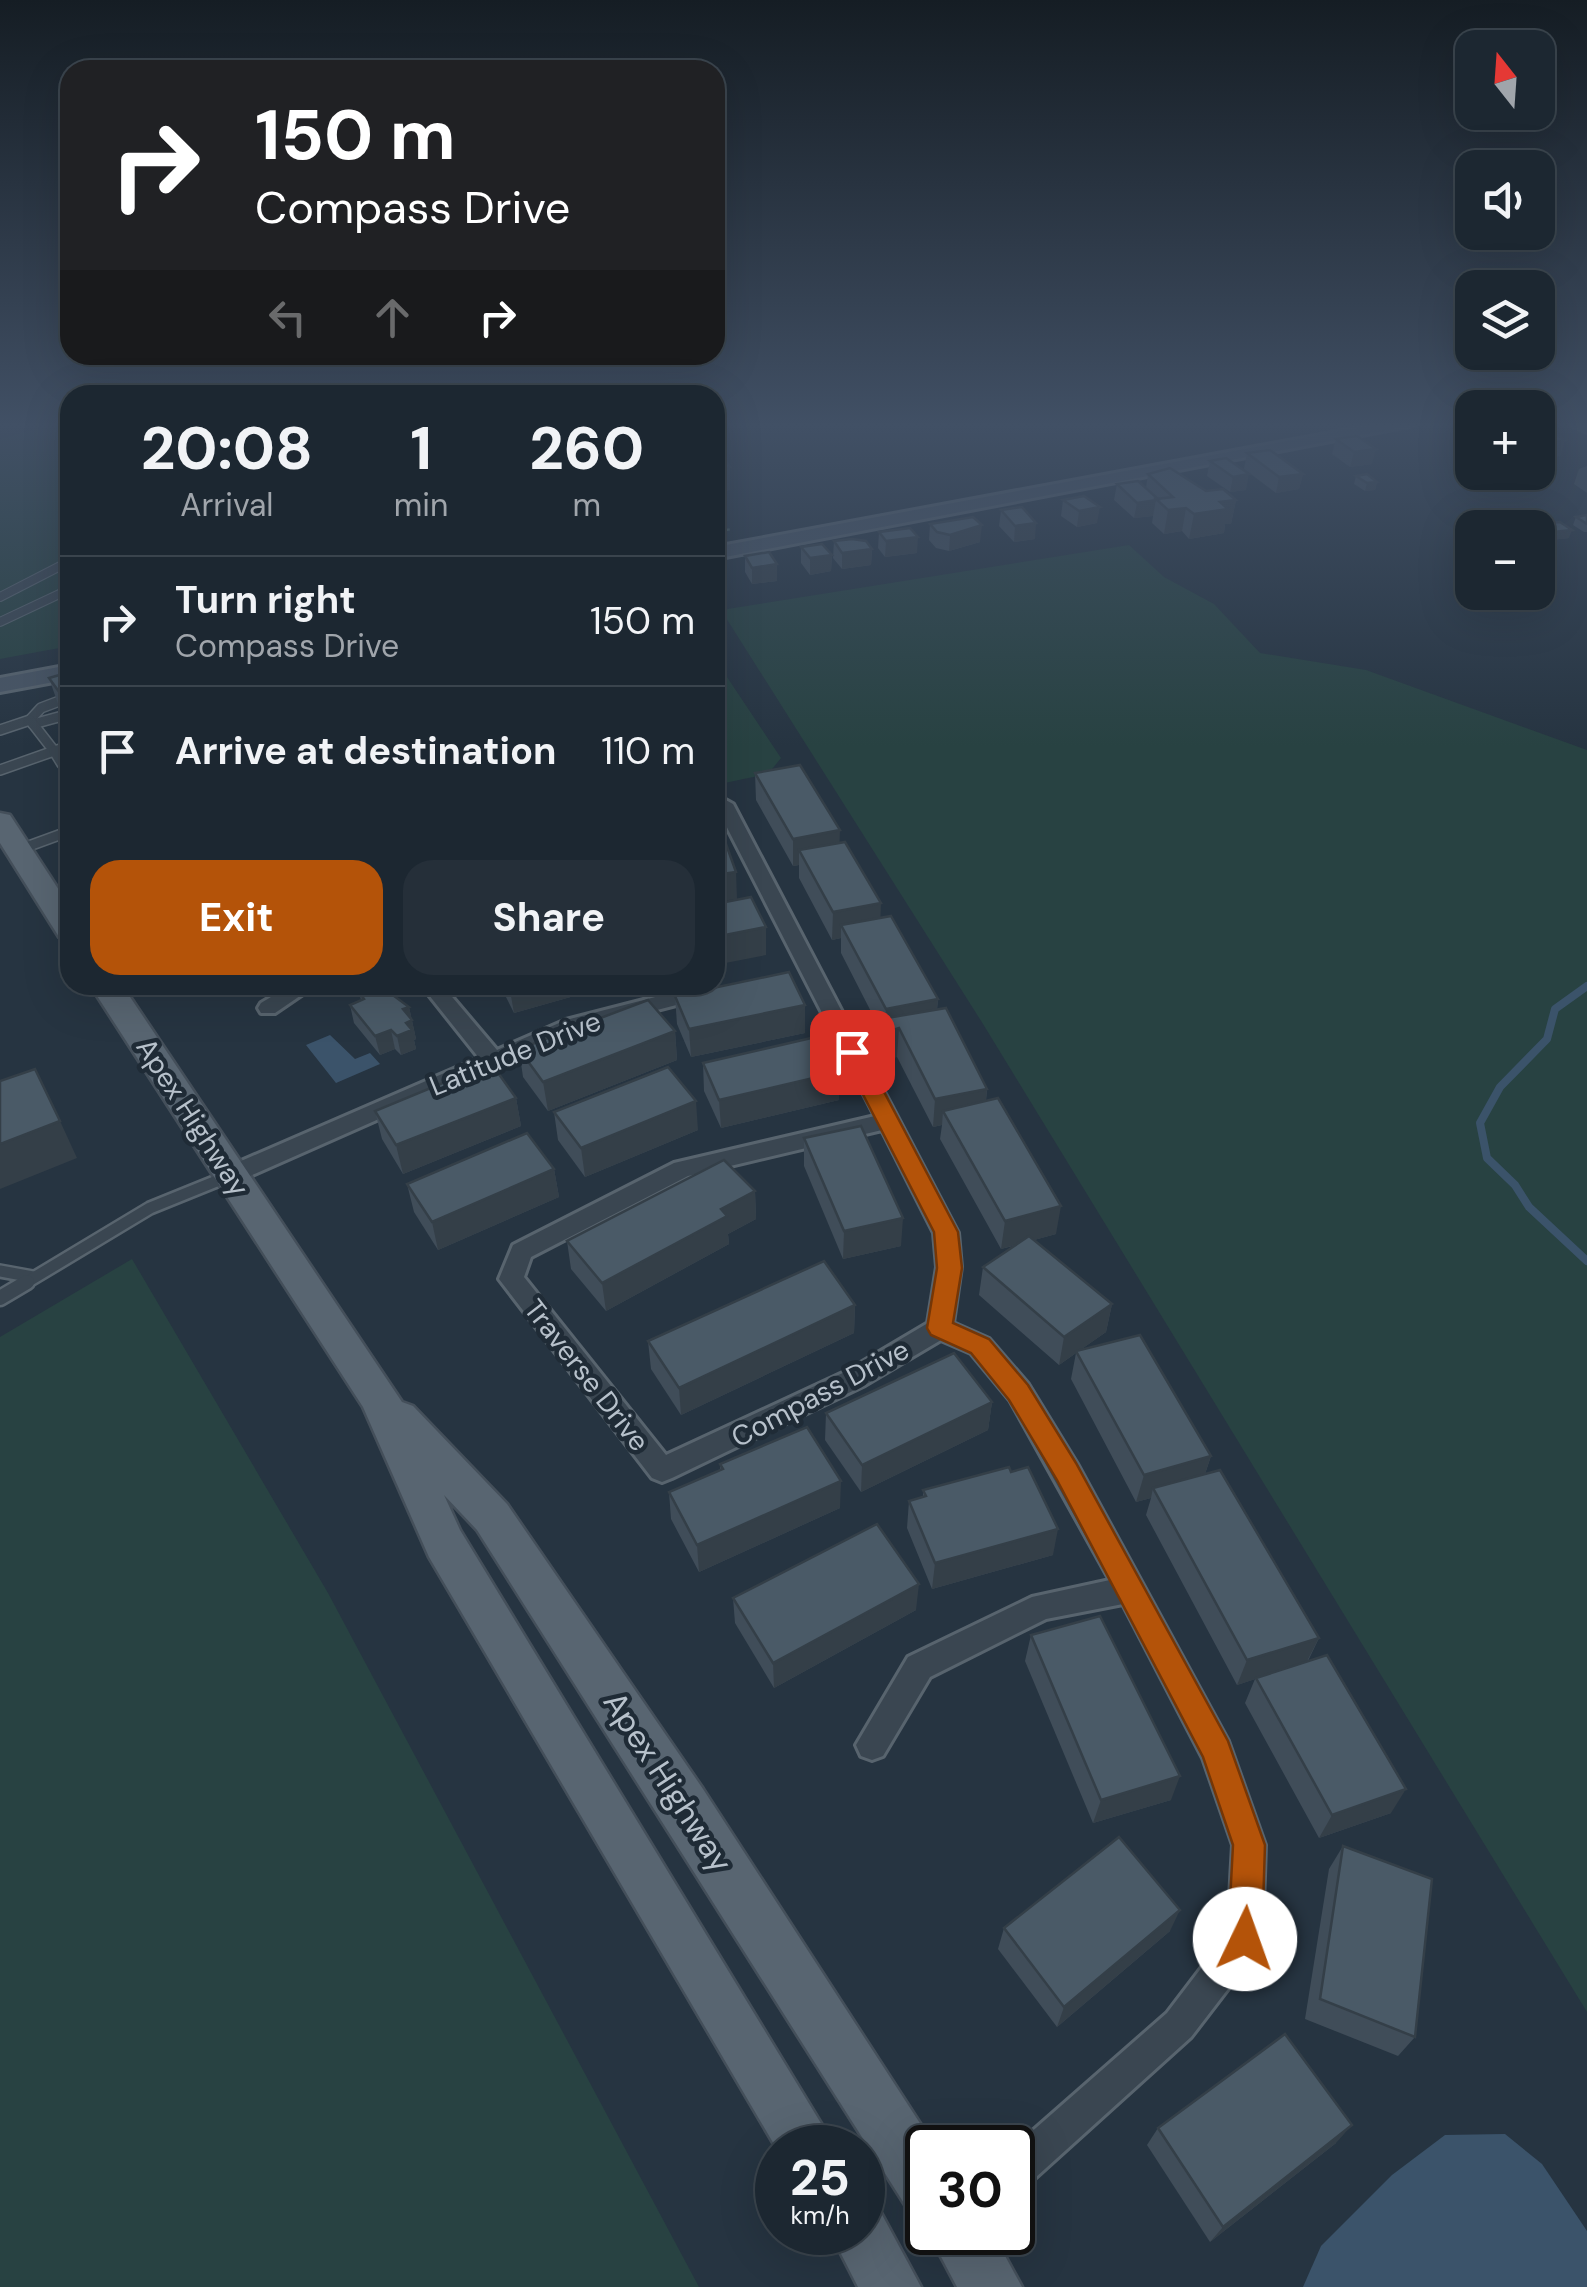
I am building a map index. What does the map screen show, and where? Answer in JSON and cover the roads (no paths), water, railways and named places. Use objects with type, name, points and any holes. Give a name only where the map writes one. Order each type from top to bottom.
[{"type":"main road","points":[[725,551],[831,532]]},
{"type":"main road","points":[[0,685],[60,674]]},
{"type":"main road","points":[[0,821],[60,915]]},
{"type":"main road","name":"Apex Highway","points":[[113,995],[380,1399],[444,1543],[794,2125]]},
{"type":"main road","name":"Apex Highway","points":[[380,1399],[492,1517],[685,1806],[905,2150]]},
{"type":"main road","points":[[872,2255],[891,2287]]},
{"type":"main road","points":[[972,2255],[992,2287]]},
{"type":"street","name":"Compass Drive","points":[[662,1470],[856,1378],[940,1328],[949,1268],[946,1232],[888,1121],[800,972],[737,850],[725,808]]},
{"type":"street","points":[[268,1008],[289,995]]},
{"type":"street","points":[[440,995],[493,1060]]},
{"type":"street","name":"Latitude Drive","points":[[233,1174],[573,1025],[692,995]]},
{"type":"street","name":"Traverse Drive","points":[[662,1470],[511,1279],[521,1251],[682,1168],[888,1121]]},
{"type":"street","points":[[940,1328],[980,1346],[1018,1392],[1217,1752],[1249,1845],[1245,1939],[1178,2025],[1035,2153]]},
{"type":"street","points":[[872,1745],[919,1666],[1042,1606],[1130,1590]]},
{"type":"lane","points":[[0,597],[60,566]]},
{"type":"lane","points":[[0,622],[60,595]]},
{"type":"lane","points":[[33,719],[60,703]]},
{"type":"lane","points":[[0,730],[60,711]]},
{"type":"lane","points":[[33,719],[60,761]]},
{"type":"lane","points":[[56,754],[60,752]]},
{"type":"lane","points":[[0,770],[60,754]]},
{"type":"lane","points":[[18,850],[60,835]]},
{"type":"lane","points":[[0,1298],[150,1208],[233,1174]]},
{"type":"lane","points":[[0,1272],[33,1278]]},
{"type":"water","points":[[330,1035],[355,1059],[370,1053],[380,1064],[336,1083],[306,1045]]},
{"type":"water","points":[[1505,2134],[1542,2164],[1587,2231],[1587,2287],[1303,2287],[1321,2246],[1392,2175],[1445,2135]]},
{"type":"waterway","points":[[1587,986],[1555,1009],[1547,1039],[1500,1087],[1480,1123],[1487,1158],[1515,1185],[1529,1207],[1587,1261]]}]
